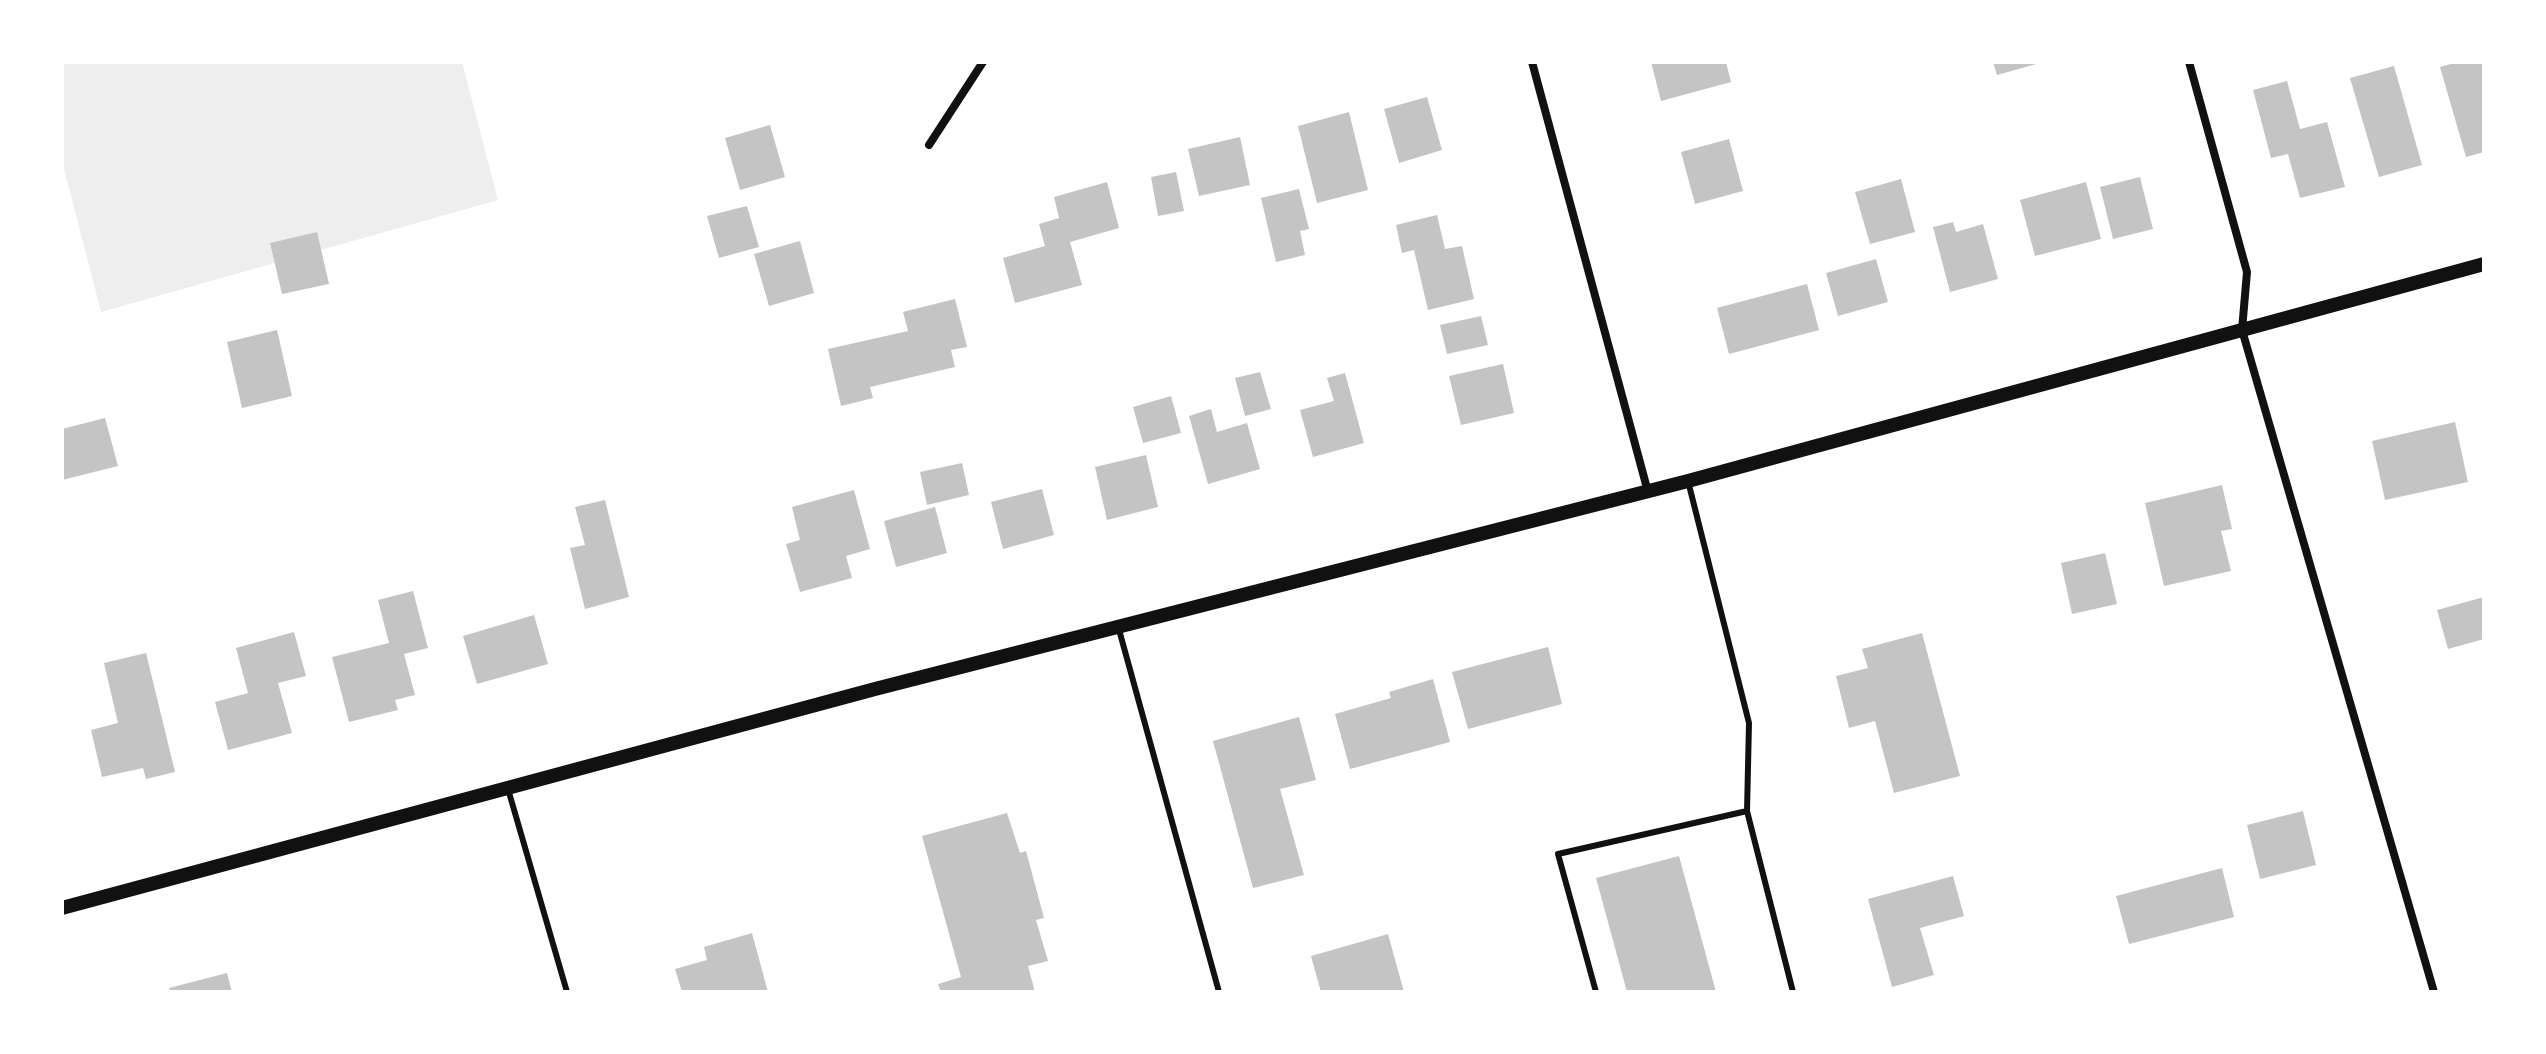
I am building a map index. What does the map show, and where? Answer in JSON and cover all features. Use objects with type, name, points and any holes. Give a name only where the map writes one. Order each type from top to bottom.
[{"type":"street","points":[[929,145],[983,62]]},
{"type":"street","points":[[1532,62],[1648,492]]},
{"type":"street","points":[[2189,62],[2247,272],[2242,330],[2434,992]]},
{"type":"street","points":[[62,908],[1118,626],[1648,492],[2484,264]]},
{"type":"lane","points":[[1688,481],[1749,723],[1747,811],[1793,992]]},
{"type":"lane","points":[[1118,626],[1219,992]]},
{"type":"lane","points":[[508,789],[567,992]]},
{"type":"lane","points":[[1596,992],[1558,854],[1747,811]]},
{"type":"shaded area","points":[[62,62],[462,62],[498,200],[101,312],[62,161]]},
{"type":"building","points":[[1651,62],[1726,62],[1731,82],[1661,101]]},
{"type":"building","points":[[1993,62],[2040,62],[2040,63],[1997,75]]},
{"type":"building","points":[[2458,62],[2484,62],[2484,152],[2466,157],[2440,67]]},
{"type":"building","points":[[2394,66],[2422,165],[2379,177],[2350,78]]},
{"type":"building","points":[[2287,81],[2300,129],[2327,122],[2345,187],[2300,198],[2288,154],[2271,158],[2253,90]]},
{"type":"building","points":[[1427,97],[1442,150],[1399,163],[1384,109]]},
{"type":"building","points":[[1349,112],[1368,190],[1317,203],[1298,126]]},
{"type":"building","points":[[770,125],[785,177],[740,190],[725,138]]},
{"type":"building","points":[[1240,137],[1250,185],[1199,196],[1188,149]]},
{"type":"building","points":[[1729,139],[1743,191],[1695,204],[1681,152]]},
{"type":"building","points":[[1176,172],[1184,211],[1158,216],[1151,177]]},
{"type":"building","points":[[2140,177],[2153,229],[2113,239],[2100,187]]},
{"type":"building","points":[[1901,179],[1915,232],[1870,244],[1855,192]]},
{"type":"building","points":[[1107,182],[1119,228],[1070,242],[1082,285],[1015,303],[1003,258],[1045,246],[1039,224],[1059,218],[1054,197]]},
{"type":"building","points":[[2086,182],[2101,239],[2035,256],[2020,200]]},
{"type":"building","points":[[1299,189],[1309,229],[1300,231],[1305,255],[1276,262],[1261,198]]},
{"type":"building","points":[[747,206],[759,247],[719,258],[707,216]]},
{"type":"building","points":[[1437,215],[1445,249],[1462,246],[1474,299],[1428,310],[1414,250],[1402,253],[1396,225]]},
{"type":"building","points":[[1953,222],[1956,232],[1983,224],[1998,279],[1950,292],[1933,227]]},
{"type":"building","points":[[317,232],[329,284],[282,294],[270,243]]},
{"type":"building","points":[[800,241],[814,293],[769,306],[754,254]]},
{"type":"building","points":[[1876,259],[1888,302],[1838,316],[1826,273]]},
{"type":"building","points":[[1807,284],[1819,330],[1729,354],[1717,308]]},
{"type":"building","points":[[955,299],[967,347],[951,350],[955,367],[870,387],[873,398],[841,406],[828,349],[908,331],[903,312]]},
{"type":"building","points":[[1481,316],[1488,345],[1447,354],[1440,325]]},
{"type":"building","points":[[277,330],[292,396],[242,408],[227,342]]},
{"type":"building","points":[[1503,364],[1514,413],[1461,425],[1449,376]]},
{"type":"building","points":[[1260,372],[1271,409],[1245,416],[1235,378]]},
{"type":"building","points":[[1345,373],[1364,443],[1313,457],[1300,410],[1334,401],[1327,378]]},
{"type":"building","points":[[1171,396],[1181,433],[1143,443],[1133,407]]},
{"type":"building","points":[[1211,409],[1217,432],[1247,423],[1260,469],[1208,484],[1189,416]]},
{"type":"building","points":[[105,418],[118,466],[62,480],[62,429]]},
{"type":"building","points":[[2455,422],[2468,482],[2385,500],[2372,441]]},
{"type":"building","points":[[1146,455],[1158,507],[1107,520],[1095,467]]},
{"type":"building","points":[[962,463],[969,495],[927,505],[920,472]]},
{"type":"building","points":[[2222,485],[2232,529],[2221,531],[2231,571],[2164,586],[2145,503]]},
{"type":"building","points":[[1042,489],[1054,535],[1003,549],[991,502]]},
{"type":"building","points":[[854,490],[870,549],[846,556],[852,578],[800,592],[786,544],[800,540],[792,507]]},
{"type":"building","points":[[605,500],[629,597],[585,609],[570,548],[585,545],[575,507]]},
{"type":"building","points":[[935,507],[947,553],[896,567],[884,521]]},
{"type":"building","points":[[2105,553],[2117,604],[2072,614],[2061,563]]},
{"type":"building","points":[[413,591],[428,648],[404,654],[415,695],[395,700],[398,710],[349,722],[332,657],[389,643],[378,600]]},
{"type":"building","points":[[2484,597],[2484,639],[2448,649],[2437,610]]},
{"type":"building","points":[[534,615],[548,664],[477,684],[463,636]]},
{"type":"building","points":[[294,632],[306,676],[278,683],[292,733],[228,750],[215,702],[248,693],[236,648]]},
{"type":"building","points":[[1922,633],[1960,776],[1894,793],[1875,721],[1849,728],[1836,676],[1868,668],[1862,649]]},
{"type":"building","points":[[1548,647],[1562,704],[1468,729],[1452,672]]},
{"type":"building","points":[[146,653],[175,772],[146,779],[143,768],[102,777],[91,730],[118,723],[104,663]]},
{"type":"building","points":[[1433,679],[1450,742],[1350,769],[1335,714],[1391,698],[1389,692]]},
{"type":"building","points":[[1299,717],[1316,780],[1280,789],[1304,875],[1253,888],[1213,741]]},
{"type":"building","points":[[2303,811],[2316,865],[2260,879],[2247,825]]},
{"type":"building","points":[[1007,813],[1020,853],[1026,851],[1044,918],[1036,920],[1048,961],[1028,966],[1035,992],[941,992],[938,984],[961,977],[922,836]]},
{"type":"building","points":[[1679,856],[1716,992],[1627,992],[1596,878]]},
{"type":"building","points":[[2222,868],[2234,917],[2129,944],[2116,896]]},
{"type":"building","points":[[1953,876],[1964,916],[1920,928],[1934,975],[1892,987],[1868,899]]},
{"type":"building","points":[[752,933],[768,992],[682,992],[675,969],[707,960],[704,947]]},
{"type":"building","points":[[1388,934],[1404,992],[1321,992],[1311,956]]},
{"type":"building","points":[[227,973],[232,992],[170,992],[169,988]]}]
